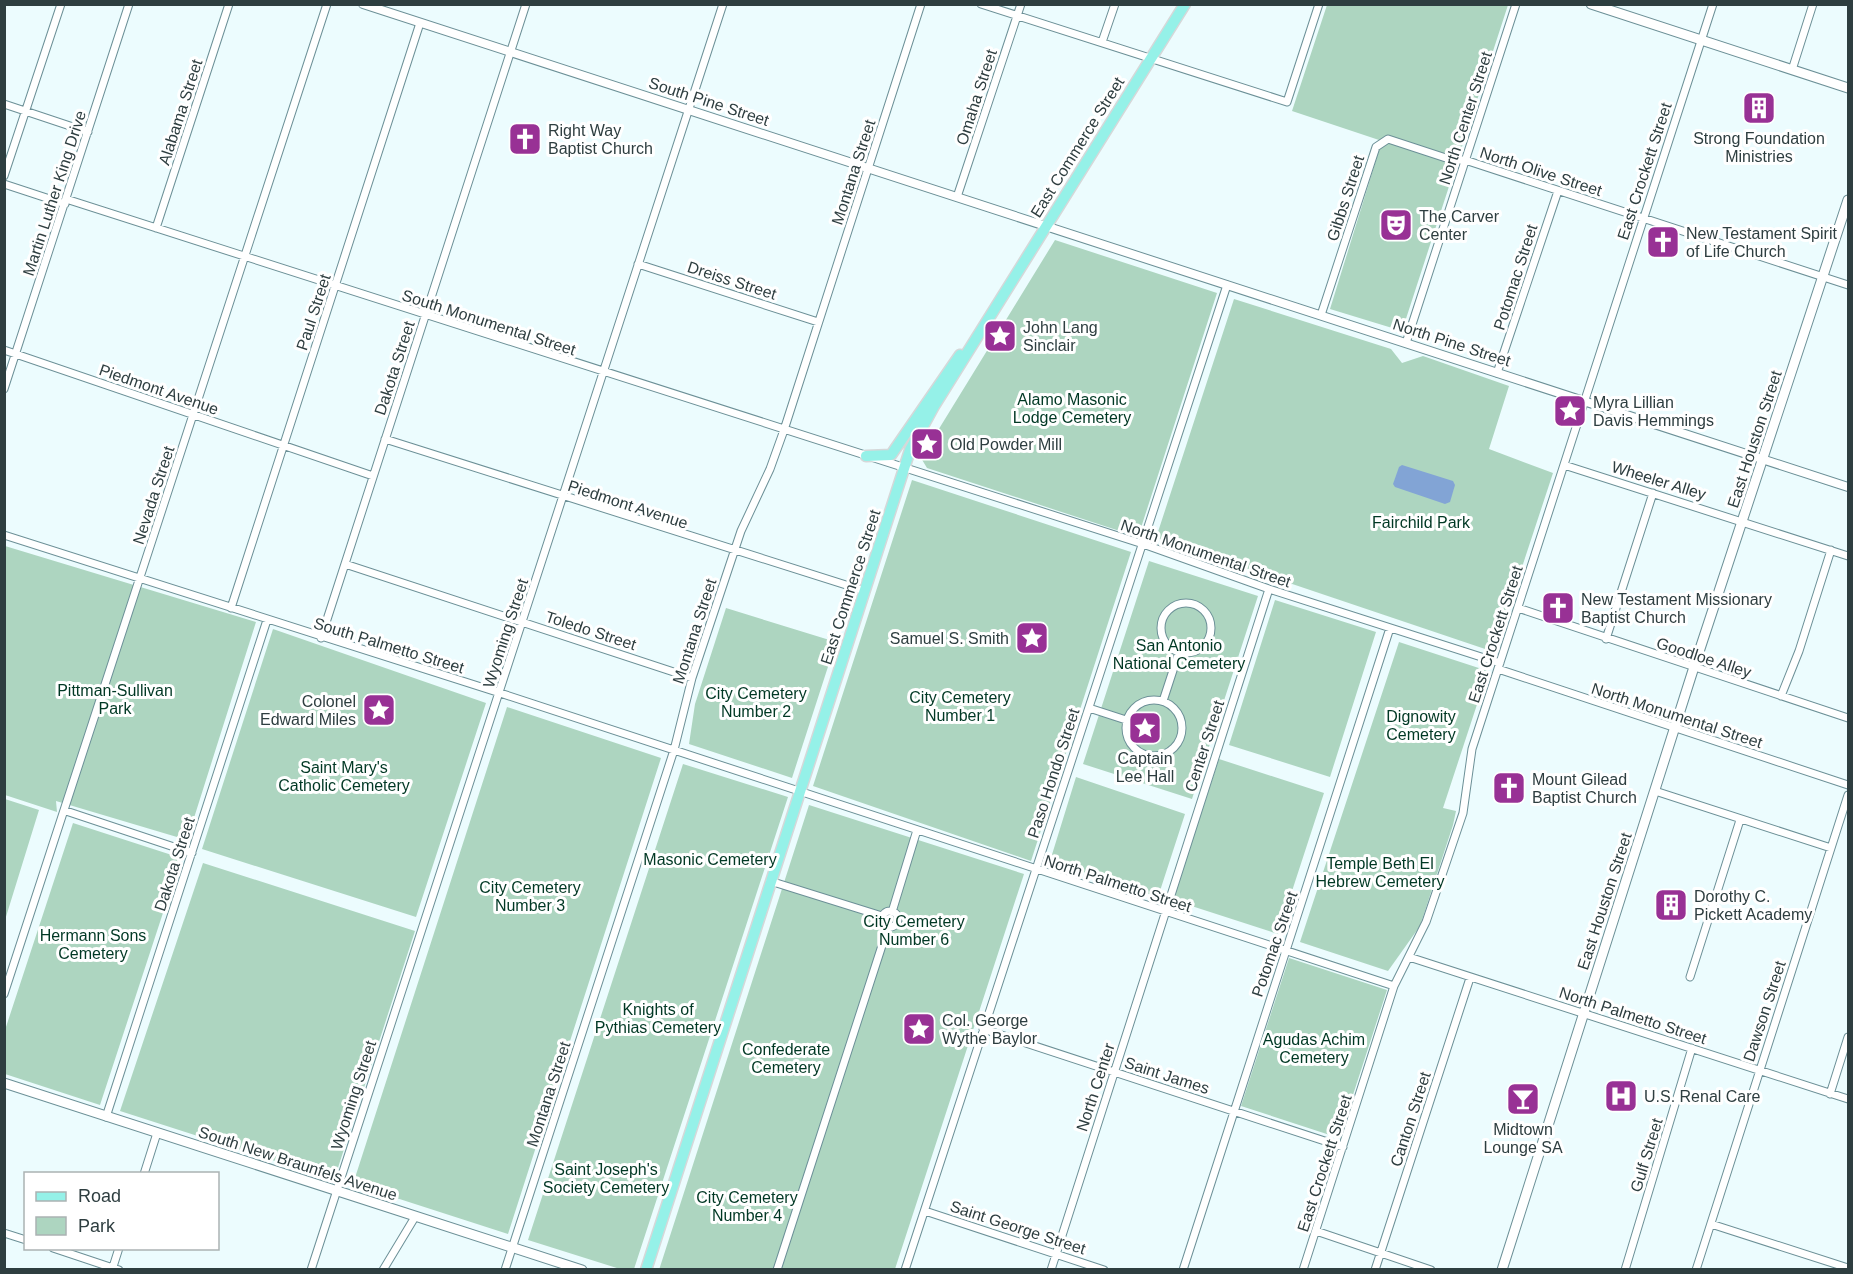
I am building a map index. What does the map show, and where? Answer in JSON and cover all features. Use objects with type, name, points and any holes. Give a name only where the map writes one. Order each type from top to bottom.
[{"type":"main road","name":"East Commerce Street","points":[[646,1269],[904,469],[920,429],[1185,4]]},
{"type":"main road","points":[[1591,4],[1848,88]]},
{"type":"main road","name":"East Houston Street","points":[[1502,1269],[1694,667],[1848,200]]},
{"type":"main road","name":"East Commerce Street","points":[[866,456],[891,455],[952,362],[976,337]]},
{"type":"main road","name":"South New Braunfels Avenue","points":[[4,1083],[582,1269]]},
{"type":"street","points":[[4,176],[62,4]]},
{"type":"street","name":"Martin Luther King Drive","points":[[4,389],[129,4]]},
{"type":"street","name":"Alabama Street","points":[[156,228],[229,4]]},
{"type":"street","name":"Nevada Street","points":[[4,994],[66,811],[327,4]]},
{"type":"street","name":"South Pine Street","points":[[363,4],[1046,225]]},
{"type":"street","name":"Dakota Street","points":[[321,638],[526,4]]},
{"type":"street","name":"Wyoming Street","points":[[311,1269],[723,4]]},
{"type":"street","name":"Montana Street","points":[[505,1269],[674,750],[692,678],[734,552],[770,469],[784,430],[921,4]]},
{"type":"street","points":[[981,4],[1287,102],[1319,4]]},
{"type":"street","name":"Omaha Street","points":[[957,197],[1020,4]]},
{"type":"street","points":[[1102,42],[1115,4]]},
{"type":"street","name":"North Center Street","points":[[1406,343],[1516,4]]},
{"type":"street","name":"East Crockett Street","points":[[1304,1269],[1395,986],[1426,922],[1463,813],[1470,759],[1713,4]]},
{"type":"street","points":[[1792,70],[1813,4]]},
{"type":"street","name":"Paul Street","points":[[231,608],[420,23]]},
{"type":"street","points":[[4,104],[88,132]]},
{"type":"street","name":"Gibbs Street","points":[[1321,315],[1378,144],[1388,139],[1452,160],[1465,160]]},
{"type":"street","name":"North Olive Street","points":[[1465,160],[1848,285]]},
{"type":"street","name":"South Monumental Street","points":[[4,184],[245,256],[904,469]]},
{"type":"street","name":"Potomac Street","points":[[1497,373],[1558,191]]},
{"type":"street","name":"North Pine Street","points":[[1046,225],[1848,487]]},
{"type":"street","name":"Dreiss Street","points":[[638,264],[818,322]]},
{"type":"street","name":"Paso Hondo Street","points":[[905,1269],[1227,285]]},
{"type":"street","name":"Piedmont Avenue","points":[[4,350],[373,476]]},
{"type":"street","name":"Piedmont Avenue","points":[[385,439],[734,552],[865,591]]},
{"type":"street","name":"Wheeler Alley","points":[[1564,465],[1742,520],[1848,556]]},
{"type":"street","name":"North Monumental Street","points":[[904,469],[1143,544],[1675,729],[1848,785]]},
{"type":"street","points":[[1606,639],[1653,493]]},
{"type":"street","name":"South Palmetto Street","points":[[4,535],[800,791]]},
{"type":"street","points":[[1781,696],[1799,651],[1831,550]]},
{"type":"street","name":"Toledo Street","points":[[345,564],[692,678]]},
{"type":"street","name":"Center Street","points":[[1165,912],[1269,589]]},
{"type":"street","points":[[1192,603],[1206,611],[1212,626],[1211,634],[1202,648],[1187,654],[1179,652],[1166,643],[1161,629],[1162,621],[1170,608],[1177,604],[1192,603]]},
{"type":"street","name":"Goodloe Alley","points":[[1518,608],[1848,718]]},
{"type":"street","name":"Dakota Street","points":[[106,1117],[267,620]]},
{"type":"street","name":"Potomac Street","points":[[1183,1269],[1390,628]]},
{"type":"street","points":[[1163,701],[1179,652]]},
{"type":"street","points":[[1163,701],[1177,712],[1182,728],[1177,744],[1166,754],[1152,757],[1138,752],[1128,741],[1126,720],[1141,703],[1163,701]]},
{"type":"street","points":[[1089,708],[1126,720]]},
{"type":"street","name":"North Palmetto Street","points":[[800,791],[1395,986]]},
{"type":"street","points":[[1655,791],[1831,848]]},
{"type":"street","name":"Dawson Street","points":[[1696,1269],[1848,795]]},
{"type":"street","points":[[66,811],[192,853]]},
{"type":"street","points":[[1690,977],[1740,820]]},
{"type":"street","points":[[892,912],[917,830]]},
{"type":"street","points":[[770,881],[882,916]]},
{"type":"street","points":[[887,912],[892,912],[898,917],[898,922],[888,927],[883,924],[882,916],[887,912]]},
{"type":"street","name":"North Center","points":[[1051,1269],[1165,912]]},
{"type":"street","points":[[777,1269],[888,927]]},
{"type":"street","name":"North Palmetto Street","points":[[1408,957],[1848,1100]]},
{"type":"street","name":"Canton Street","points":[[1375,1269],[1470,978]]},
{"type":"street","name":"Saint James","points":[[983,1029],[1343,1147]]},
{"type":"street","points":[[1830,1094],[1848,1037]]},
{"type":"street","name":"Gulf Street","points":[[1624,1269],[1692,1048]]},
{"type":"street","points":[[144,1172],[157,1133]]},
{"type":"street","name":"Saint George Street","points":[[925,1210],[1104,1269]]},
{"type":"street","points":[[383,1269],[415,1217]]},
{"type":"street","points":[[1711,1224],[1848,1268]]},
{"type":"street","points":[[1316,1231],[1431,1269]]},
{"type":"street","points":[[4,1233],[24,1239]]},
{"type":"street","points":[[59,1250],[115,1269],[119,1250]]},
{"type":"green space","name":"The Carver Center","points":[[1327,5],[1508,5],[1402,331],[1330,309],[1382,141],[1292,111]]},
{"type":"green space","name":"Alamo Masonic Lodge Cemetery","points":[[1055,240],[1217,293],[1138,537],[927,468],[921,458]]},
{"type":"green space","name":"Fairchild Park","points":[[1234,299],[1391,349],[1402,363],[1423,356],[1509,386],[1489,449],[1553,473],[1494,652],[1156,538]]},
{"type":"green space","name":"City Cemetery Number 1","points":[[912,480],[1131,552],[1031,861],[813,786]]},
{"type":"green space","name":"Pittman-Sullivan Park","points":[[5,546],[256,622],[187,840],[56,801],[57,812],[5,795]]},
{"type":"green space","name":"San Antonio National Cemetery","points":[[1149,561],[1258,596],[1192,799],[1083,764]]},
{"type":"green space","points":[[1275,600],[1376,632],[1330,777],[1229,745]]},
{"type":"green space","name":"City Cemetery Number 2","points":[[726,608],[836,642],[792,778],[689,744],[695,704]]},
{"type":"green space","name":"Saint Mary's Catholic Cemetery","points":[[273,629],[486,703],[416,917],[202,849]]},
{"type":"green space","points":[[1399,642],[1488,671],[1443,808],[1456,811],[1420,926],[1388,971],[1300,942]]},
{"type":"green space","name":"City Cemetery Number 3","points":[[507,707],[661,758],[508,1234],[353,1184]]},
{"type":"green space","points":[[1219,759],[1324,793],[1278,934],[1173,900]]},
{"type":"green space","points":[[683,764],[788,797],[634,1269],[620,1269],[528,1240]]},
{"type":"green space","points":[[1076,777],[1185,814],[1158,897],[1050,861]]},
{"type":"green space","points":[[4,799],[39,810],[5,920]]},
{"type":"green space","points":[[809,805],[1024,874],[895,1269],[659,1270]]},
{"type":"green space","name":"Hermann Sons Cemetery","points":[[73,823],[181,858],[100,1105],[5,1074],[5,1030]]},
{"type":"green space","points":[[203,863],[415,931],[334,1180],[120,1111]]},
{"type":"green space","name":"Agudas Achim Cemetery","points":[[1289,958],[1387,990],[1339,1138],[1241,1106]]},
{"type":"water","points":[[1402,465],[1453,481],[1455,485],[1450,502],[1445,504],[1395,487],[1393,484],[1399,467]]},
{"type":"place","name":"Strong Foundation Ministries","points":[[1759,108]]},
{"type":"place","name":"Right Way Baptist Church","points":[[525,139]]},
{"type":"place","name":"The Carver Center","points":[[1396,225]]},
{"type":"place","name":"New Testament Spirit of Life Church","points":[[1663,242]]},
{"type":"place","name":"John Lang Sinclair","points":[[1000,336]]},
{"type":"place","name":"Myra Lillian Davis Hemmings","points":[[1570,411]]},
{"type":"place","name":"Old Powder Mill","points":[[927,444]]},
{"type":"place","name":"New Testament Missionary Baptist Church","points":[[1558,608]]},
{"type":"place","name":"Samuel S. Smith","points":[[1032,638]]},
{"type":"place","name":"Colonel Edward Miles","points":[[379,710]]},
{"type":"place","name":"Captain Lee Hall","points":[[1145,728]]},
{"type":"place","name":"Mount Gilead Baptist Church","points":[[1509,788]]},
{"type":"place","name":"Dorothy C. Pickett Academy","points":[[1671,905]]},
{"type":"place","name":"Col. George Wythe Baylor","points":[[919,1029]]},
{"type":"place","name":"U.S. Renal Care","points":[[1621,1096]]},
{"type":"place","name":"Midtown Lounge SA","points":[[1523,1099]]},
{"type":"park label","name":"Dignowity Cemetery","points":[[1421,725]]},
{"type":"park label","name":"Masonic Cemetery","points":[[710,859]]},
{"type":"park label","name":"Temple Beth El Hebrew Cemetery","points":[[1380,872]]},
{"type":"park label","name":"City Cemetery Number 6","points":[[914,930]]},
{"type":"park label","name":"Knights of Pythias Cemetery","points":[[658,1018]]},
{"type":"park label","name":"Confederate Cemetery","points":[[786,1058]]},
{"type":"park label","name":"Saint Joseph's Society Cemetery","points":[[606,1178]]},
{"type":"park label","name":"City Cemetery Number 4","points":[[747,1206]]}]
